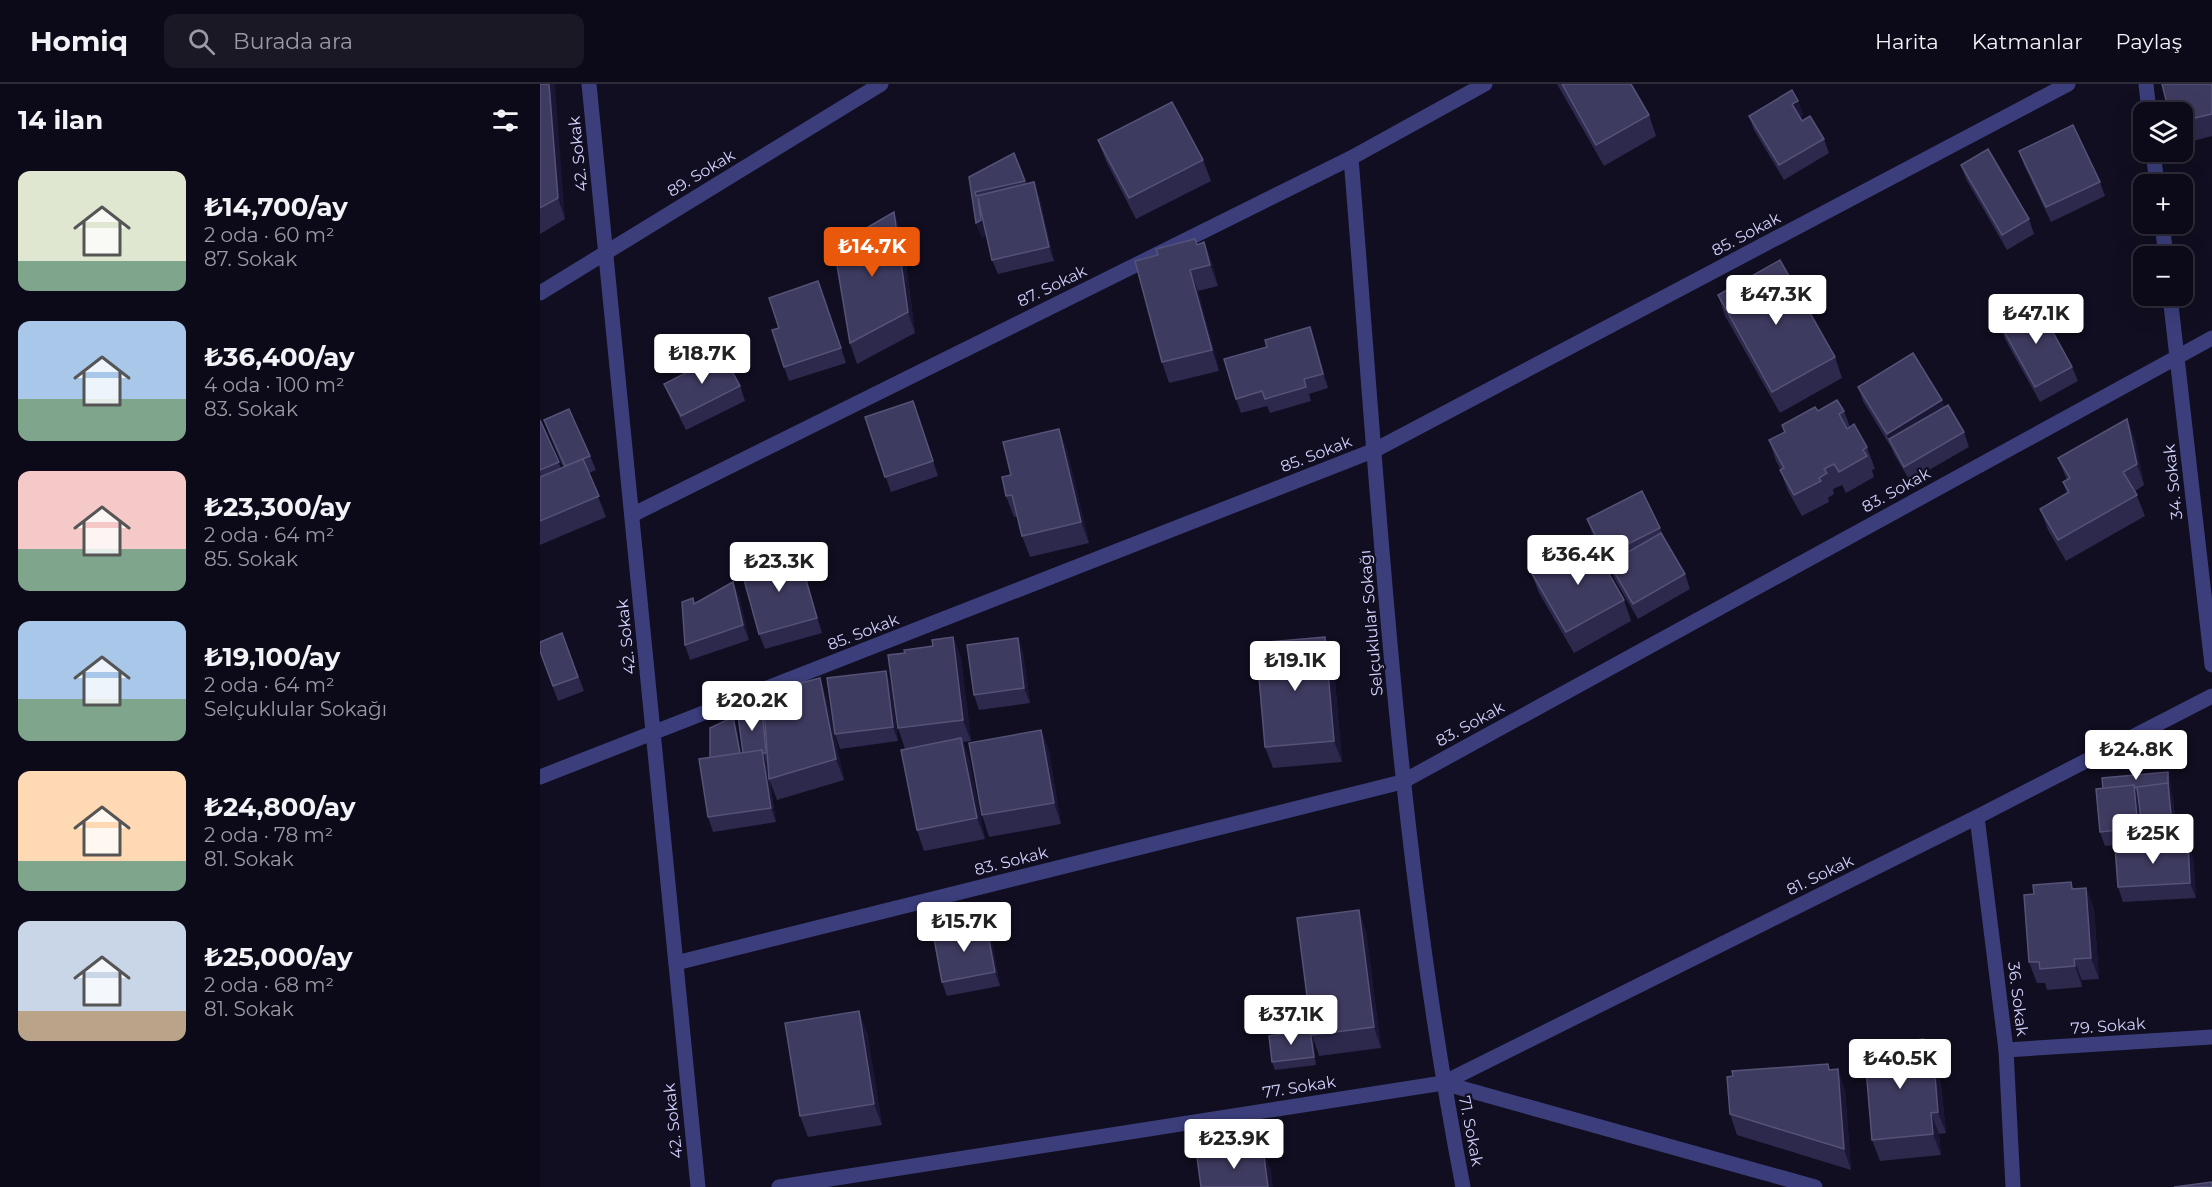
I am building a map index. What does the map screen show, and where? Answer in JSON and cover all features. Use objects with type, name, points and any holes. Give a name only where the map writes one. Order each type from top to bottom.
[{"type":"street","name":"42. Sokak","points":[[589,84],[698,1187]]},
{"type":"street","name":"89. Sokak","points":[[540,293],[881,84]]},
{"type":"street","name":"87. Sokak","points":[[632,515],[1351,158],[1485,84]]},
{"type":"street","name":"85. Sokak","points":[[540,777],[1375,450],[2068,84]]},
{"type":"street","points":[[2146,84],[2148,102]]},
{"type":"street","name":"Selçuklular Sokağı","points":[[1351,158],[1402,782],[1443,1083]]},
{"type":"street","name":"34. Sokak","points":[[2171,306],[2212,665]]},
{"type":"street","name":"83. Sokak","points":[[676,963],[1402,782],[2212,338]]},
{"type":"street","name":"81. Sokak","points":[[1443,1083],[1977,817],[2212,696]]},
{"type":"street","name":"36. Sokak","points":[[1977,817],[2006,1050],[2013,1187]]},
{"type":"street","name":"79. Sokak","points":[[2006,1050],[2212,1037]]},
{"type":"street","name":"77. Sokak","points":[[779,1187],[1443,1083],[1815,1187]]},
{"type":"street","name":"71. Sokak","points":[[1443,1083],[1463,1187]]},
{"type":"building","points":[[540,84],[549,84],[558,198],[540,208]]},
{"type":"building","points":[[1562,84],[1631,84],[1649,115],[1596,145]]},
{"type":"building","points":[[2162,84],[2212,84],[2212,114],[2193,118],[2193,102],[2166,102]]},
{"type":"building","points":[[1792,90],[1798,101],[1792,104],[1802,121],[1810,116],[1824,139],[1779,165],[1749,116]]},
{"type":"building","points":[[1172,102],[1203,160],[1129,198],[1098,140]]},
{"type":"building","points":[[2073,125],[2100,182],[2046,207],[2019,151]]},
{"type":"building","points":[[1988,149],[2029,219],[2002,235],[1961,165]]},
{"type":"building","points":[[1014,153],[1025,181],[975,192],[976,196],[1034,182],[1049,247],[992,260],[978,198],[981,220],[976,223],[969,177]]},
{"type":"building","points":[[894,212],[908,312],[850,343],[834,247]]},
{"type":"building","points":[[1195,239],[1197,245],[1204,242],[1210,265],[1190,270],[1212,350],[1162,362],[1135,261],[1158,255],[1156,249]]},
{"type":"building","points":[[1780,260],[1835,357],[1772,392],[1718,295]]},
{"type":"building","points":[[818,281],[841,348],[784,367],[772,330],[779,328],[769,298]]},
{"type":"building","points":[[2037,303],[2072,367],[2035,387],[2000,324]]},
{"type":"building","points":[[1310,327],[1323,374],[1304,379],[1306,387],[1265,399],[1262,391],[1236,399],[1224,359],[1267,347],[1265,340]]},
{"type":"building","points":[[1913,353],[1942,400],[1887,434],[1858,387]]},
{"type":"building","points":[[723,354],[740,386],[681,416],[664,384]]},
{"type":"building","points":[[1837,400],[1844,411],[1839,414],[1847,429],[1854,424],[1867,447],[1863,450],[1867,456],[1839,472],[1834,464],[1824,469],[1827,473],[1819,478],[1821,481],[1794,495],[1780,470],[1784,468],[1769,440],[1785,432],[1782,425],[1815,407],[1818,411]]},
{"type":"building","points":[[913,401],[933,461],[885,477],[865,417]]},
{"type":"building","points":[[1948,405],[1964,432],[1904,467],[1889,439]]},
{"type":"building","points":[[569,409],[590,456],[565,466],[544,420]]},
{"type":"building","points":[[2127,419],[2137,464],[2123,472],[2137,495],[2058,540],[2040,509],[2069,492],[2063,482],[2070,478],[2058,458]]},
{"type":"building","points":[[540,420],[559,462],[540,470]]},
{"type":"building","points":[[1059,429],[1081,522],[1022,536],[1012,495],[1006,496],[1002,477],[1011,475],[1003,442]]},
{"type":"building","points":[[583,459],[599,496],[540,521],[540,477]]},
{"type":"building","points":[[1642,491],[1660,528],[1606,555],[1587,519]]},
{"type":"building","points":[[1661,533],[1685,574],[1633,604],[1609,563]]},
{"type":"building","points":[[1589,539],[1624,600],[1566,632],[1531,572]]},
{"type":"building","points":[[798,552],[817,618],[759,634],[741,569]]},
{"type":"building","points":[[733,582],[743,625],[685,645],[682,602],[693,598],[694,604]]},
{"type":"building","points":[[562,633],[578,677],[553,686],[540,651],[540,642]]},
{"type":"building","points":[[953,637],[963,720],[898,728],[888,655],[933,646],[932,640]]},
{"type":"building","points":[[1325,637],[1334,741],[1265,747],[1256,643]]},
{"type":"building","points":[[1018,638],[1024,688],[974,695],[967,645]]},
{"type":"building","points":[[886,671],[893,727],[835,734],[827,678]]},
{"type":"building","points":[[820,678],[836,759],[769,779],[763,693]]},
{"type":"building","points":[[762,708],[766,753],[762,750],[743,753],[738,716]]},
{"type":"building","points":[[733,717],[740,753],[710,758],[710,728]]},
{"type":"building","points":[[1041,730],[1054,803],[982,815],[969,743]]},
{"type":"building","points":[[961,738],[977,818],[917,830],[901,750]]},
{"type":"building","points":[[762,750],[771,808],[708,817],[699,759]]},
{"type":"building","points":[[2168,772],[2168,783],[2135,788],[2134,785],[2103,789],[2102,778]]},
{"type":"building","points":[[2168,783],[2172,825],[2142,828],[2137,787]]},
{"type":"building","points":[[2134,785],[2138,828],[2100,832],[2096,789]]},
{"type":"building","points":[[2188,842],[2190,883],[2118,887],[2115,847]]},
{"type":"building","points":[[2071,882],[2072,889],[2086,888],[2091,958],[2074,959],[2075,966],[2040,969],[2039,962],[2029,962],[2024,895],[2034,894],[2033,885]]},
{"type":"building","points":[[1359,910],[1374,1027],[1312,1035],[1297,918]]},
{"type":"building","points":[[986,924],[995,972],[942,982],[933,933]]},
{"type":"building","points":[[859,1011],[874,1104],[800,1116],[785,1023]]},
{"type":"building","points":[[1310,1030],[1314,1057],[1272,1062],[1269,1036]]},
{"type":"building","points":[[1924,1039],[1926,1064],[1934,1063],[1938,1112],[1931,1113],[1933,1134],[1872,1140],[1864,1045]]},
{"type":"building","points":[[1828,1064],[1829,1070],[1838,1069],[1844,1149],[1730,1114],[1727,1077],[1733,1076],[1732,1071]]},
{"type":"building","points":[[1263,1149],[1268,1187],[1201,1187],[1197,1157]]},
{"type":"building","points":[[2212,1182],[2212,1187],[2174,1187]]}]
